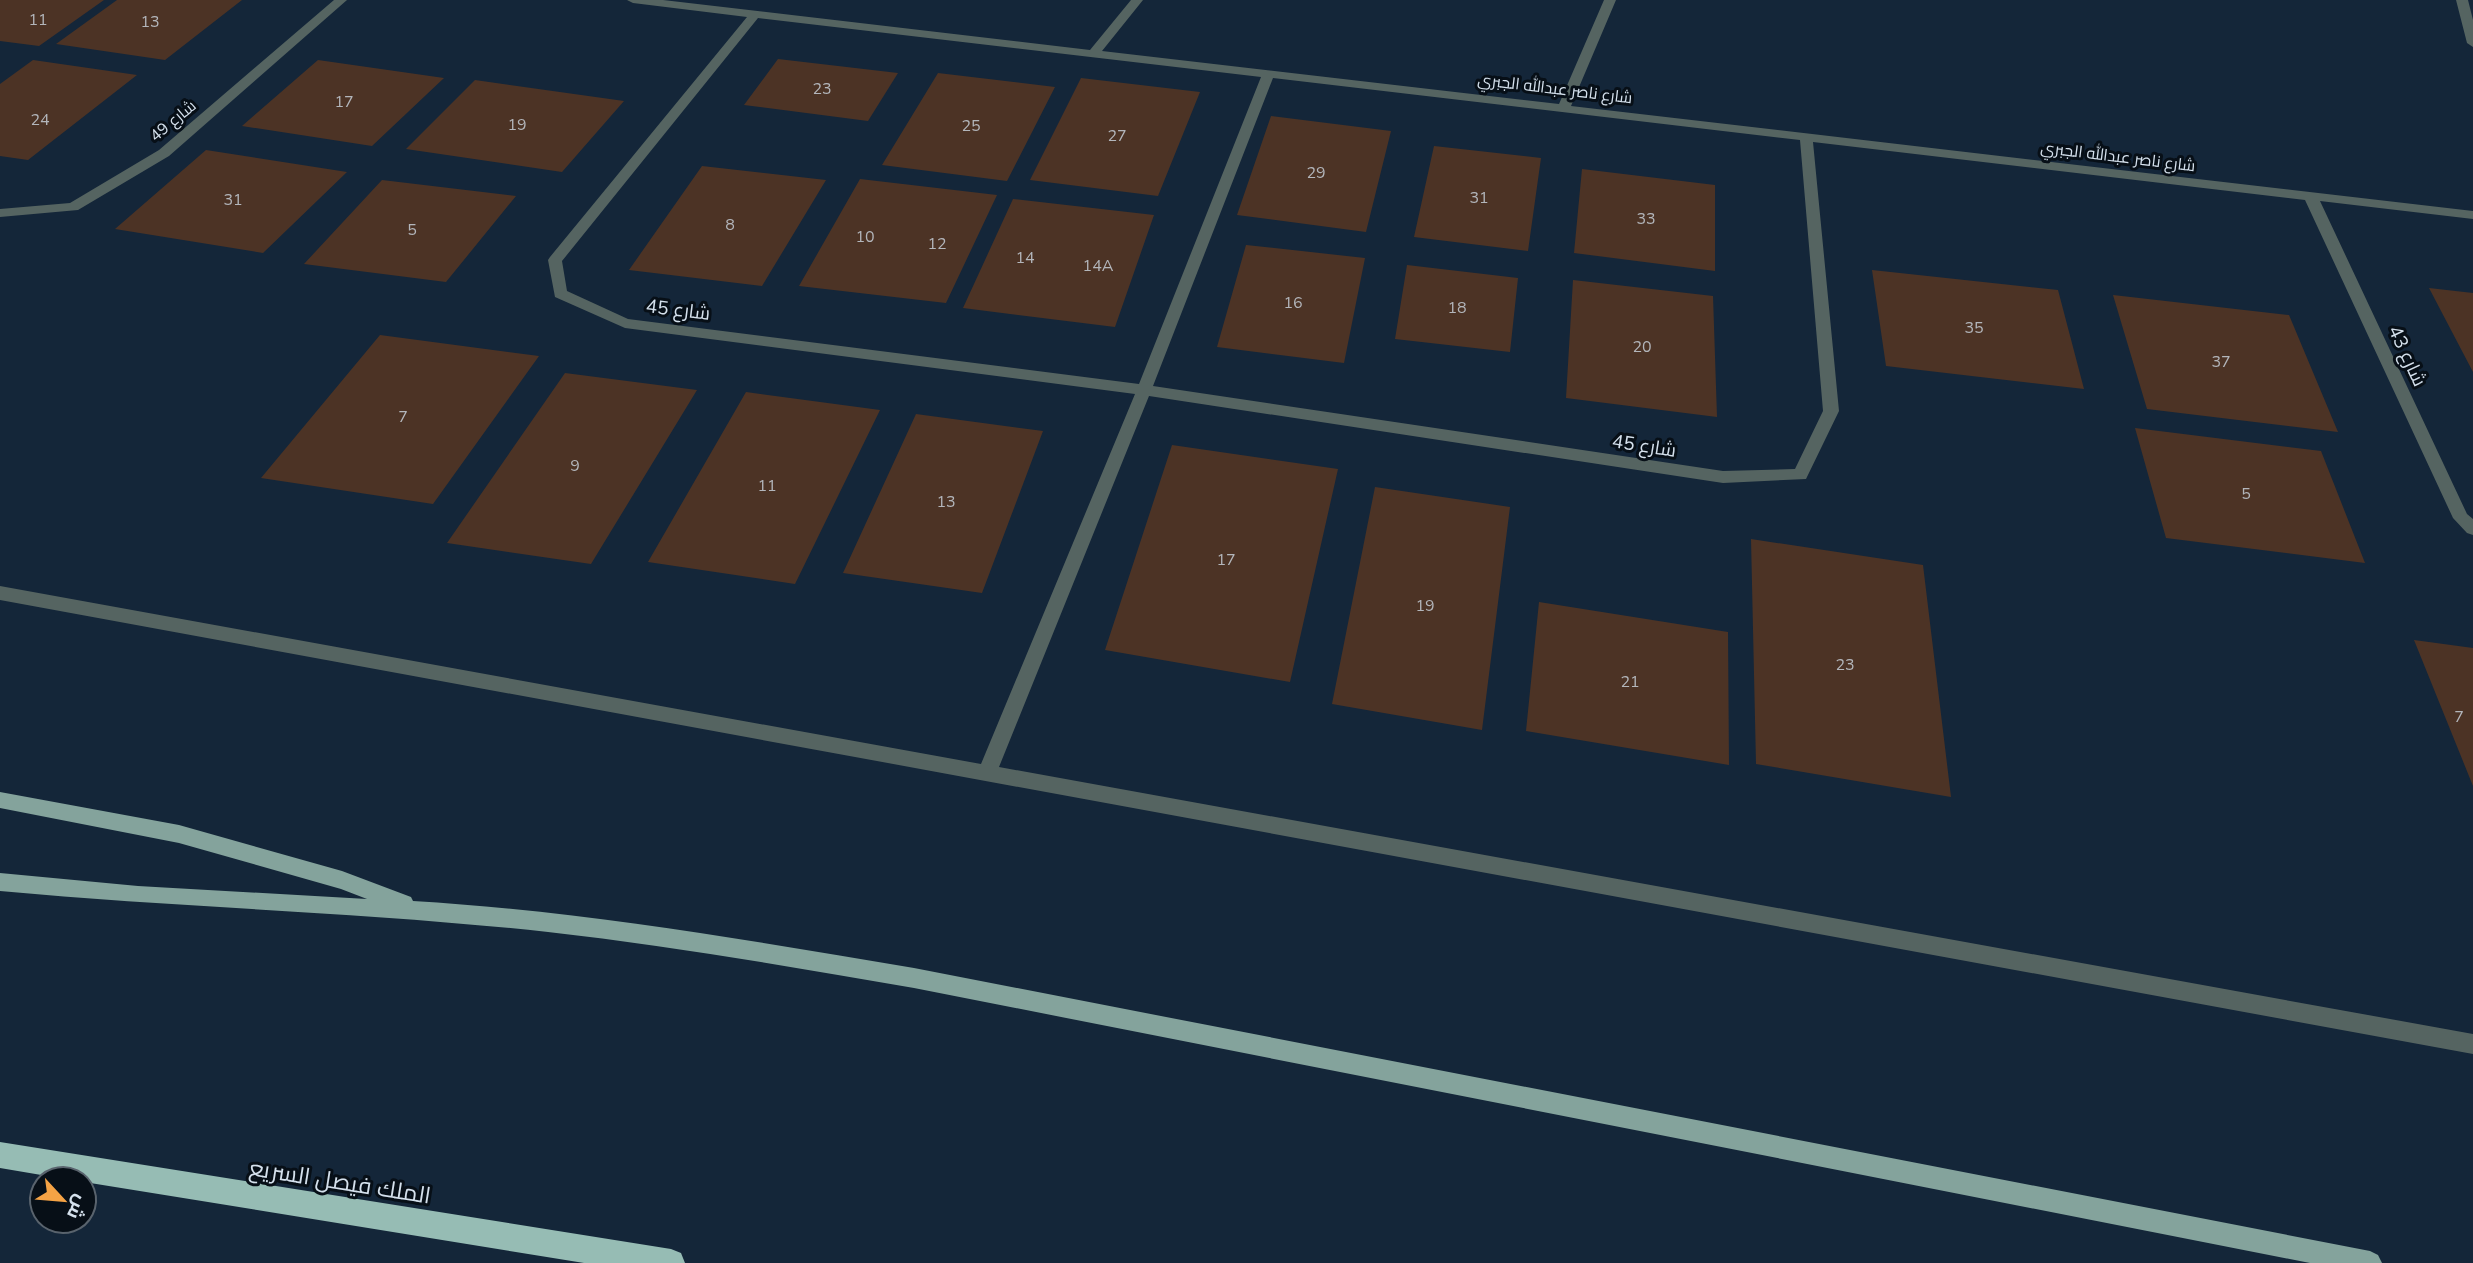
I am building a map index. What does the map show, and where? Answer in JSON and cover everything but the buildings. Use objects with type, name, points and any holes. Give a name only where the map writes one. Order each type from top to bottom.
[{"type":"highway","name":"الملك فيصل السريع","points":[[0,1156],[671,1263]]},
{"type":"main road","points":[[0,800],[179,834],[261,855],[342,880],[421,911]]},
{"type":"main road","points":[[0,882],[138,895],[421,911],[550,923],[717,945],[914,978],[2370,1263]]},
{"type":"street","name":"شارع 49","points":[[0,213],[73,207],[164,153],[341,0]]},
{"type":"street","name":"شارع ناصر عبدالله الجبري","points":[[633,0],[2473,215]]},
{"type":"street","points":[[1094,54],[1138,0]]},
{"type":"street","points":[[1564,107],[1610,0]]},
{"type":"street","points":[[2462,0],[2473,43]]},
{"type":"street","name":"شارع 45","points":[[754,16],[555,260],[560,294],[625,323],[1144,390],[1724,477],[1800,475],[1831,411],[1807,139]]},
{"type":"street","points":[[987,773],[1144,390],[1268,75]]},
{"type":"street","name":"شارع 43","points":[[2311,197],[2461,517],[2473,529]]},
{"type":"street","points":[[0,593],[2473,1044]]}]
